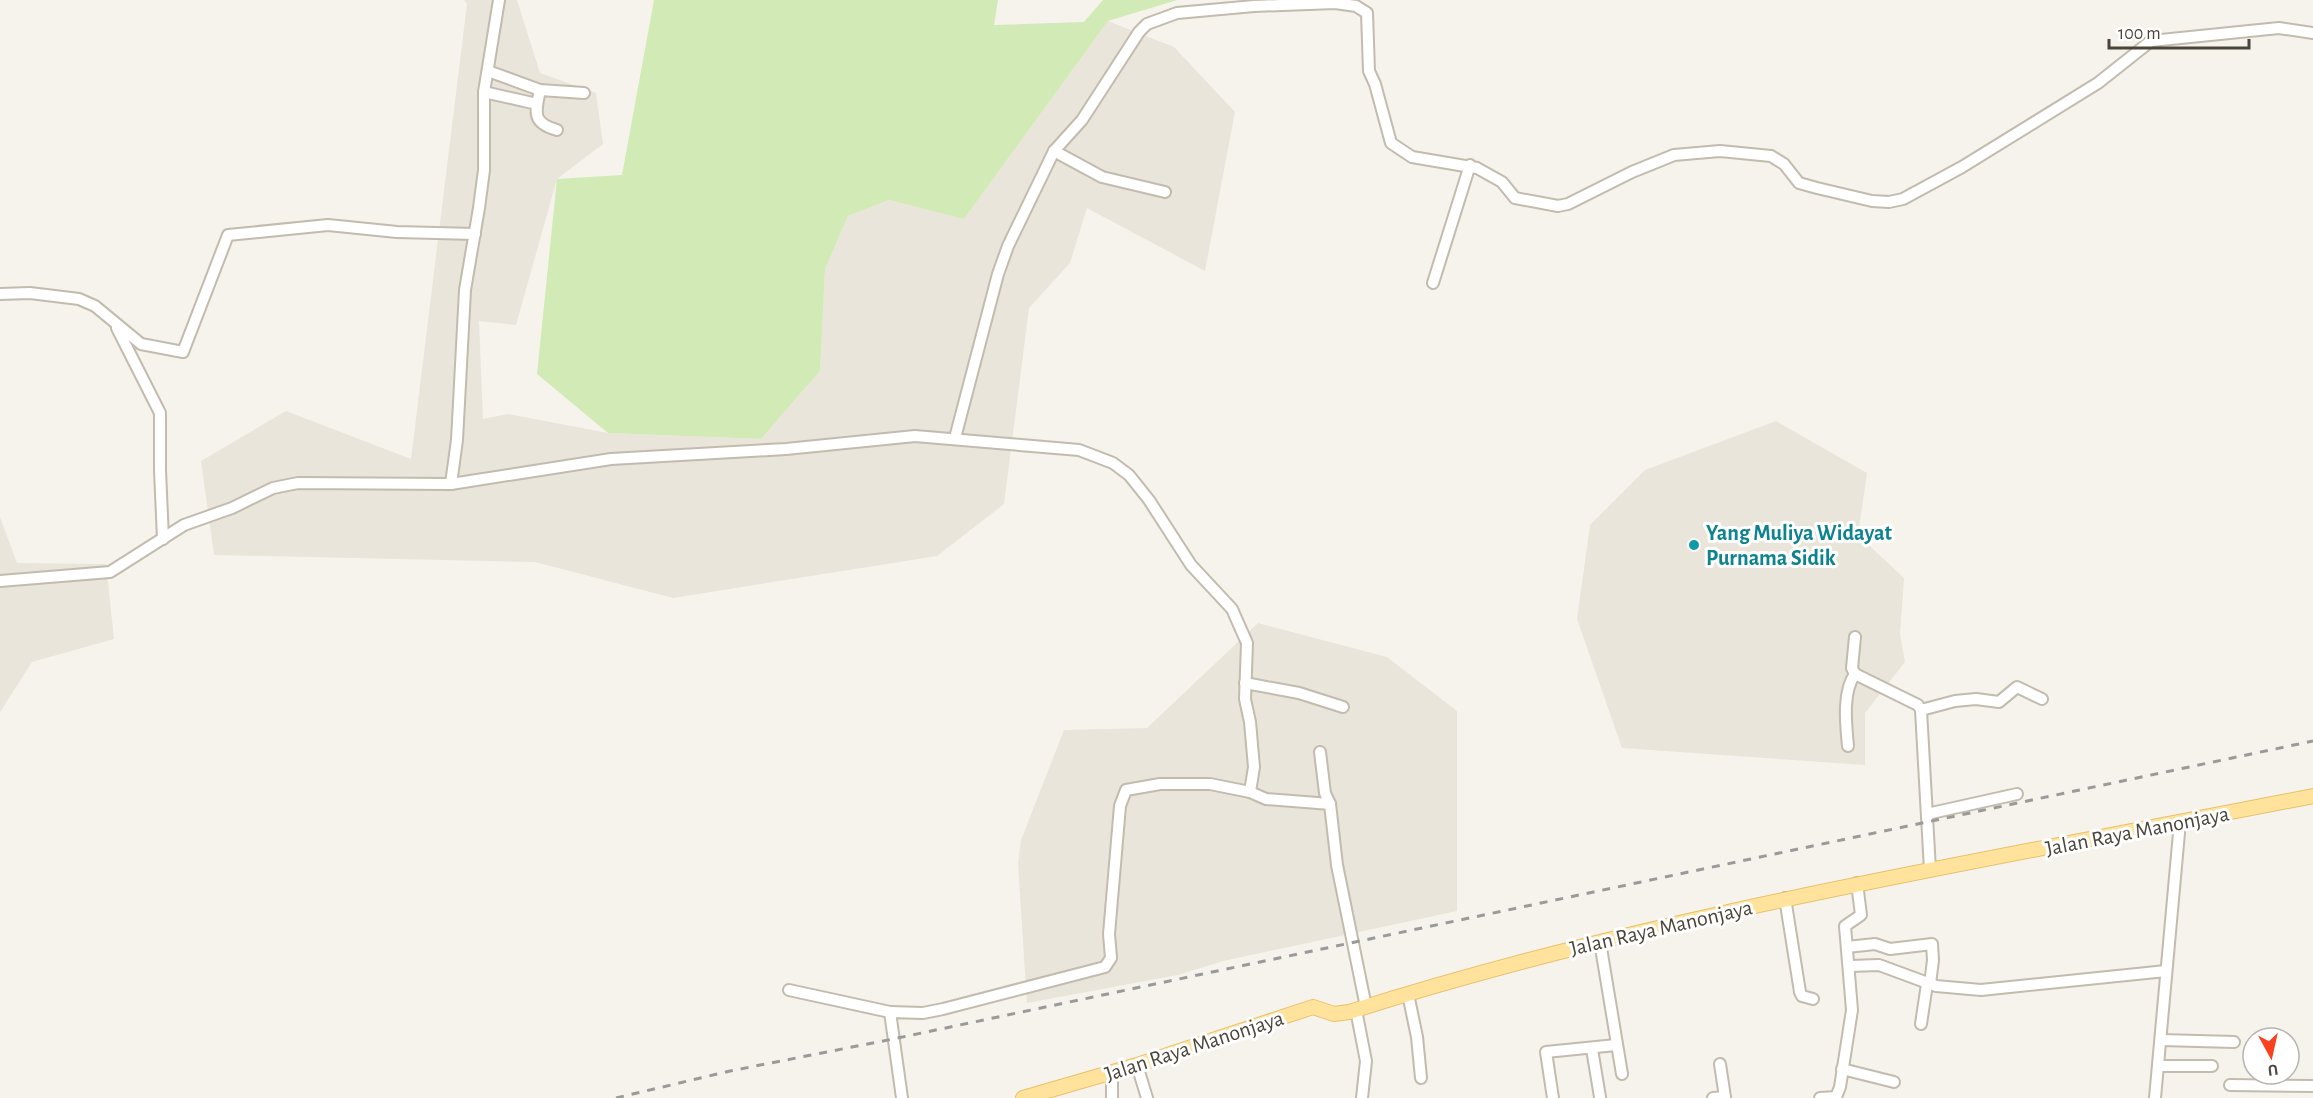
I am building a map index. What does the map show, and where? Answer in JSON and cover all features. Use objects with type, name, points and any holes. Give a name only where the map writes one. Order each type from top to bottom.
[{"type":"main road","name":"Jalan Raya Manonjaya","points":[[1023,1098],[1137,1065],[1313,1007],[1339,1014],[1545,954],[1785,898],[2313,796]]},
{"type":"street","points":[[451,484],[457,440],[465,290],[476,234],[483,170],[484,92],[499,0]]},
{"type":"street","points":[[956,438],[1002,259],[1054,151],[1082,120],[1139,32],[1147,24],[1177,13],[1308,2],[1335,1],[1356,6],[1368,13],[1369,71],[1375,84],[1391,143],[1412,157],[1470,165],[1502,182],[1514,197],[1558,206],[1568,204],[1632,172],[1674,155],[1720,151],[1749,153],[1778,159],[1799,183],[1872,201],[1889,202],[1903,199],[1962,167],[2098,83],[2151,41],[2279,28],[2313,33]]},
{"type":"street","points":[[488,71],[540,90],[584,93]]},
{"type":"street","points":[[540,90],[537,116],[541,124],[557,130]]},
{"type":"street","points":[[484,92],[537,104]]},
{"type":"street","points":[[1054,151],[1102,177],[1165,192]]},
{"type":"street","points":[[1433,283],[1470,165]]},
{"type":"street","points":[[0,294],[71,297],[95,306],[141,344],[185,351],[225,239],[231,234],[328,225],[397,231],[476,234]]},
{"type":"street","points":[[112,320],[159,407],[164,539]]},
{"type":"street","points":[[0,581],[110,572],[184,525],[286,485],[319,482],[451,484],[611,459],[786,449],[915,436],[1079,450],[1113,463],[1129,475],[1149,500],[1191,565],[1232,609],[1247,643],[1245,683],[1254,767],[1250,792]]},
{"type":"street","points":[[1855,637],[1852,668],[1855,674],[1917,705],[1921,710],[1930,870]]},
{"type":"street","points":[[1848,746],[1846,711],[1851,679],[1855,674]]},
{"type":"street","points":[[1245,683],[1299,693],[1343,707]]},
{"type":"street","points":[[1921,710],[1954,701],[1976,699],[1999,702],[2017,687],[2042,699]]},
{"type":"street","points":[[1320,752],[1325,793],[1330,804],[1336,865],[1361,1008],[1366,1060],[1362,1098]]},
{"type":"street","points":[[789,990],[890,1012],[922,1013],[1105,967],[1111,958],[1110,910],[1119,843],[1119,815],[1126,790],[1160,784],[1209,784],[1250,792],[1266,799],[1330,804]]},
{"type":"street","points":[[1927,814],[2017,794]]},
{"type":"street","points":[[2156,1098],[2180,822]]},
{"type":"street","points":[[1820,1098],[1837,1096],[1842,1069],[1852,1010],[1845,924],[1861,915],[1857,883]]},
{"type":"street","points":[[1785,898],[1800,992],[1802,996],[1813,999]]},
{"type":"street","points":[[1600,942],[1622,1074]]},
{"type":"street","points":[[1847,947],[1875,944],[1890,949],[1932,944],[1934,960],[1921,1024]]},
{"type":"street","points":[[1850,966],[1879,965],[1929,984],[1971,990],[2009,990],[2166,971]]},
{"type":"street","points":[[1408,994],[1418,1043],[1420,1078]]},
{"type":"street","points":[[890,1012],[902,1098]]},
{"type":"street","points":[[2161,1040],[2234,1042]]},
{"type":"street","points":[[1553,1098],[1546,1052],[1616,1045]]},
{"type":"street","points":[[1592,1049],[1600,1097]]},
{"type":"street","points":[[1713,1098],[1725,1097],[1720,1064]]},
{"type":"street","points":[[1137,1065],[1147,1098]]},
{"type":"street","points":[[2160,1066],[2212,1066]]},
{"type":"street","points":[[1842,1069],[1894,1082]]},
{"type":"street","points":[[1112,1072],[1112,1098]]},
{"type":"street","points":[[2230,1085],[2313,1086]]},
{"type":"shaded area","points":[[464,0],[517,0],[540,73],[596,93],[603,144],[557,179],[516,325],[479,321],[483,419],[508,414],[608,433],[761,439],[820,371],[825,269],[848,216],[889,200],[964,219],[1108,21],[1174,47],[1235,112],[1205,271],[1087,208],[1070,263],[1029,308],[1004,504],[937,556],[673,598],[535,562],[214,555],[201,461],[286,411],[411,459],[467,4]]},
{"type":"shaded area","points":[[1776,421],[1867,473],[1858,535],[1904,578],[1900,634],[1905,662],[1865,713],[1865,765],[1622,748],[1577,619],[1590,525],[1645,470]]},
{"type":"shaded area","points":[[0,517],[17,563],[106,564],[114,639],[32,662],[0,712]]},
{"type":"shaded area","points":[[1258,623],[1387,657],[1457,711],[1457,911],[1223,961],[1178,975],[1027,1003],[1018,864],[1021,840],[1064,730],[1147,728]]},
{"type":"green space","points":[[654,0],[998,0],[994,25],[1084,22],[1103,0],[1177,0],[1108,21],[964,219],[889,200],[848,216],[825,269],[820,371],[761,439],[608,433],[537,374],[557,179],[622,175]]},
{"type":"railway","points":[[616,1098],[730,1071],[893,1039],[2313,741]]},
{"type":"place","name":"Yang Muliya Widayat Purnama Sidik","points":[[1694,545]]}]
